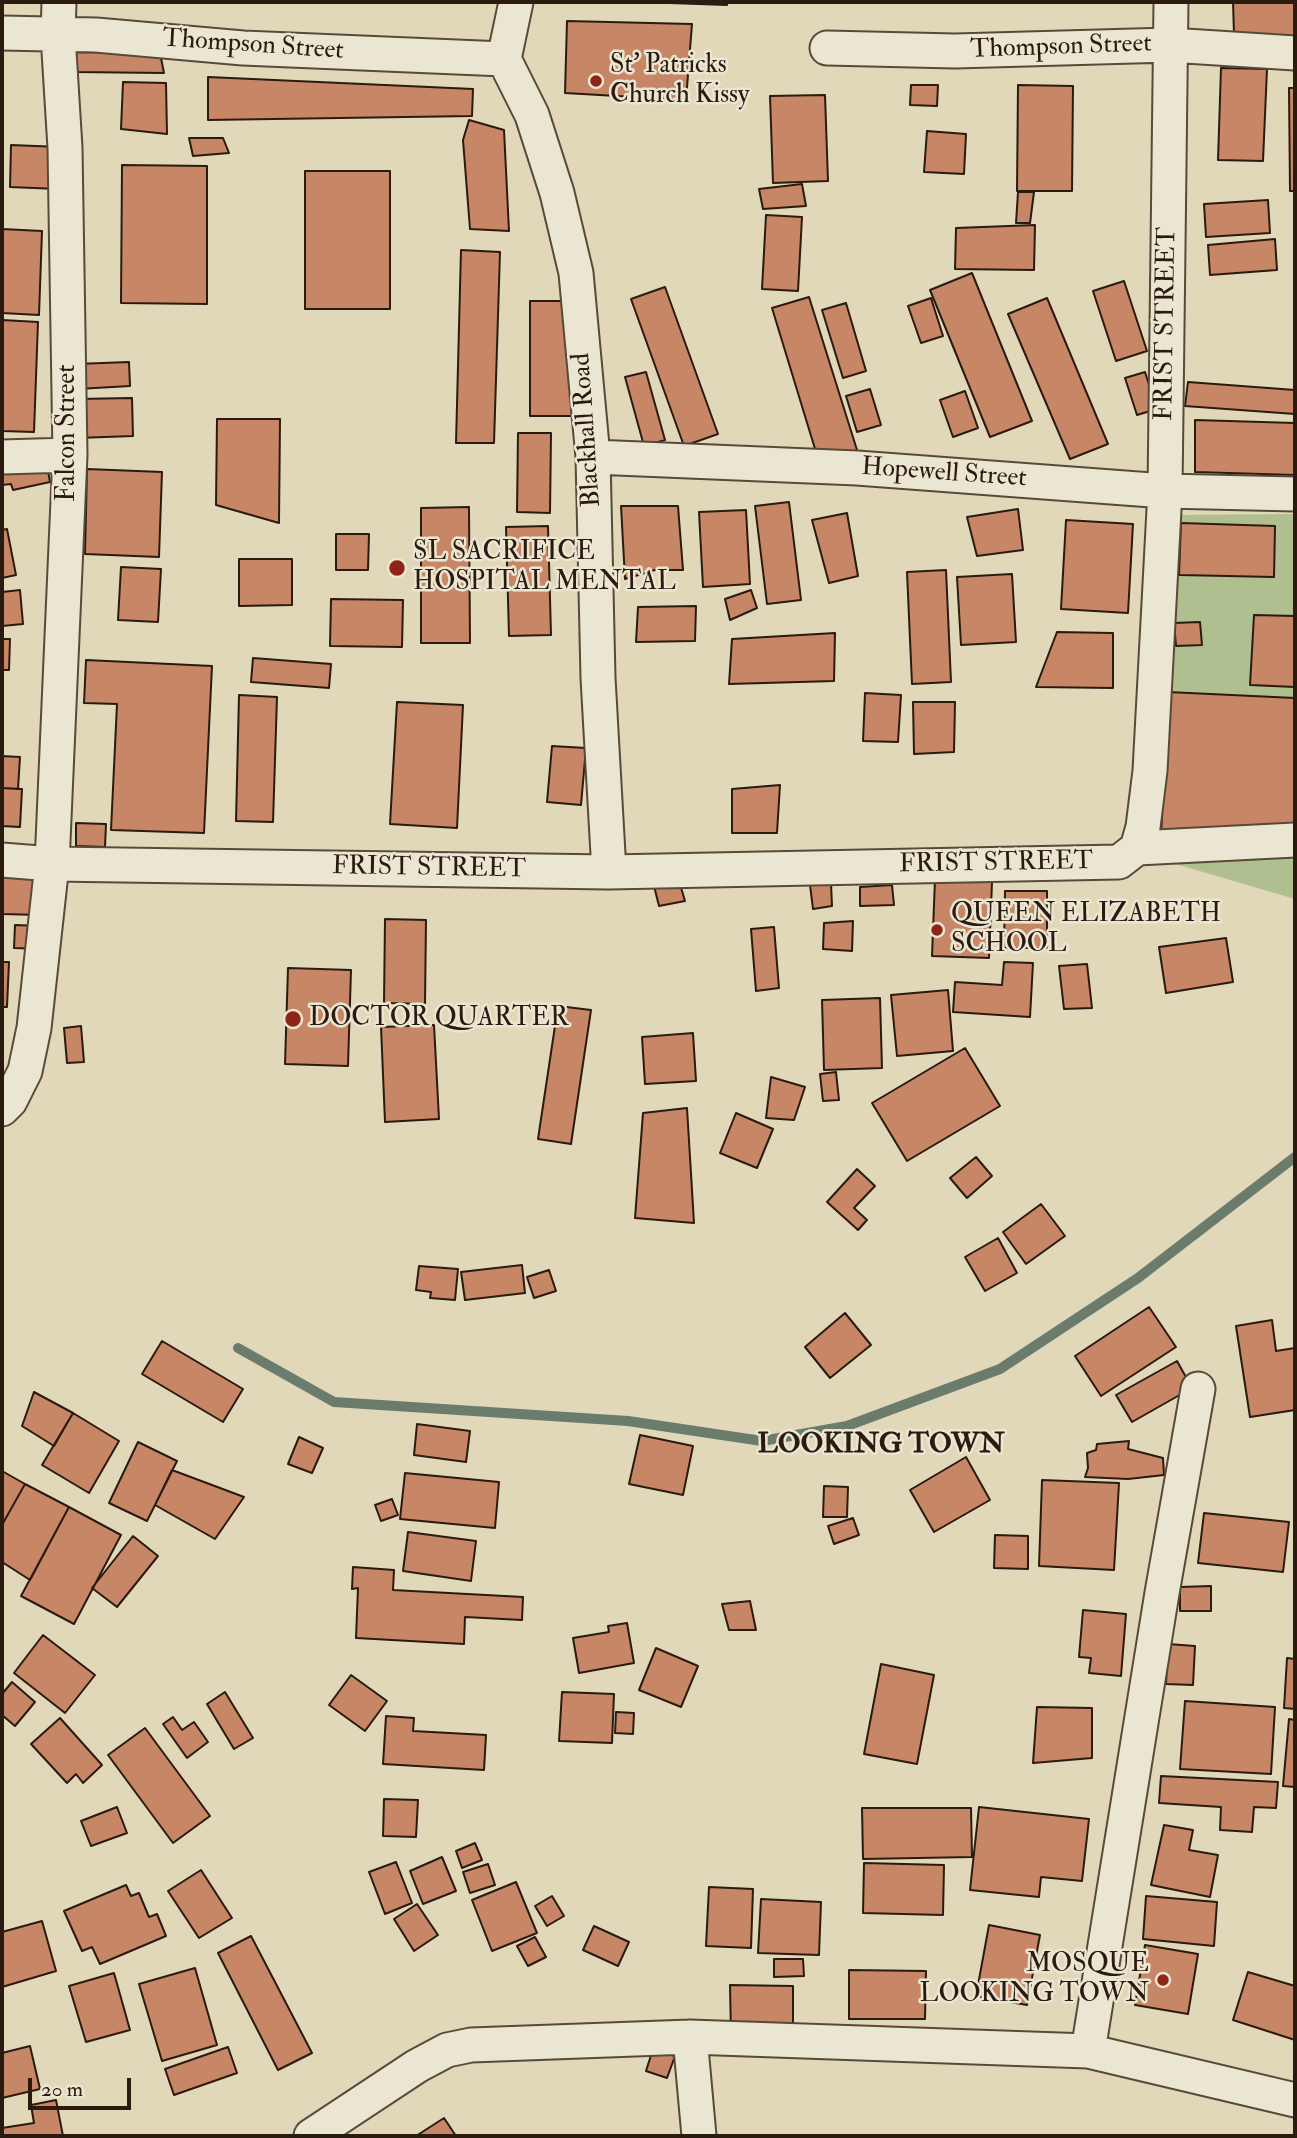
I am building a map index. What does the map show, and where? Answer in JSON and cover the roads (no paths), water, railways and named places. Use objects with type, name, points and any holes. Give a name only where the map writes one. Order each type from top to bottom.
[{"type":"street","name":"Falcon Street","points":[[2,1109],[10,1101],[25,1071],[34,1028],[52,864],[70,455],[65,148],[58,35],[59,2]]},
{"type":"street","points":[[505,59],[516,2]]},
{"type":"street","name":"FRIST STREET","points":[[2,860],[52,864],[609,872],[1119,862],[1137,848],[1143,827],[1150,771],[1165,491],[1171,2]]},
{"type":"street","name":"Thompson Street","points":[[2,33],[96,35],[243,48],[505,59]]},
{"type":"street","name":"Thompson Street","points":[[827,48],[954,51],[1170,45],[1295,53]]},
{"type":"street","name":"Blackhall Road","points":[[505,59],[533,115],[557,193],[576,273],[593,457],[598,678],[609,872]]},
{"type":"street","points":[[2,457],[70,455]]},
{"type":"street","name":"Hopewell Street","points":[[593,457],[857,468],[1165,491],[1295,494]]},
{"type":"street","points":[[1137,848],[1295,840]]},
{"type":"street","points":[[1088,2051],[1198,1390]]},
{"type":"street","points":[[690,2037],[699,2136]]},
{"type":"street","points":[[311,2136],[417,2066],[447,2050],[471,2045],[690,2037],[1088,2051],[1295,2100]]},
{"type":"waterway","points":[[238,1348],[334,1402],[628,1421],[762,1441],[847,1426],[1000,1369],[1138,1278],[1295,1157]]},
{"type":"place","name":"St' Patricks Church Kissy","points":[[596,81]]},
{"type":"place","name":"SL SACRIFICE HOSPITAL MENTAL","points":[[397,568]]},
{"type":"place","name":"QUEEN ELIZABETH SCHOOL","points":[[937,930]]},
{"type":"place","name":"DOCTOR QUARTER","points":[[293,1019]]},
{"type":"place","name":"MOSQUE LOOKING TOWN","points":[[1163,1980]]},
{"type":"district","name":"LOOKING TOWN","points":[[881,1446]]}]
